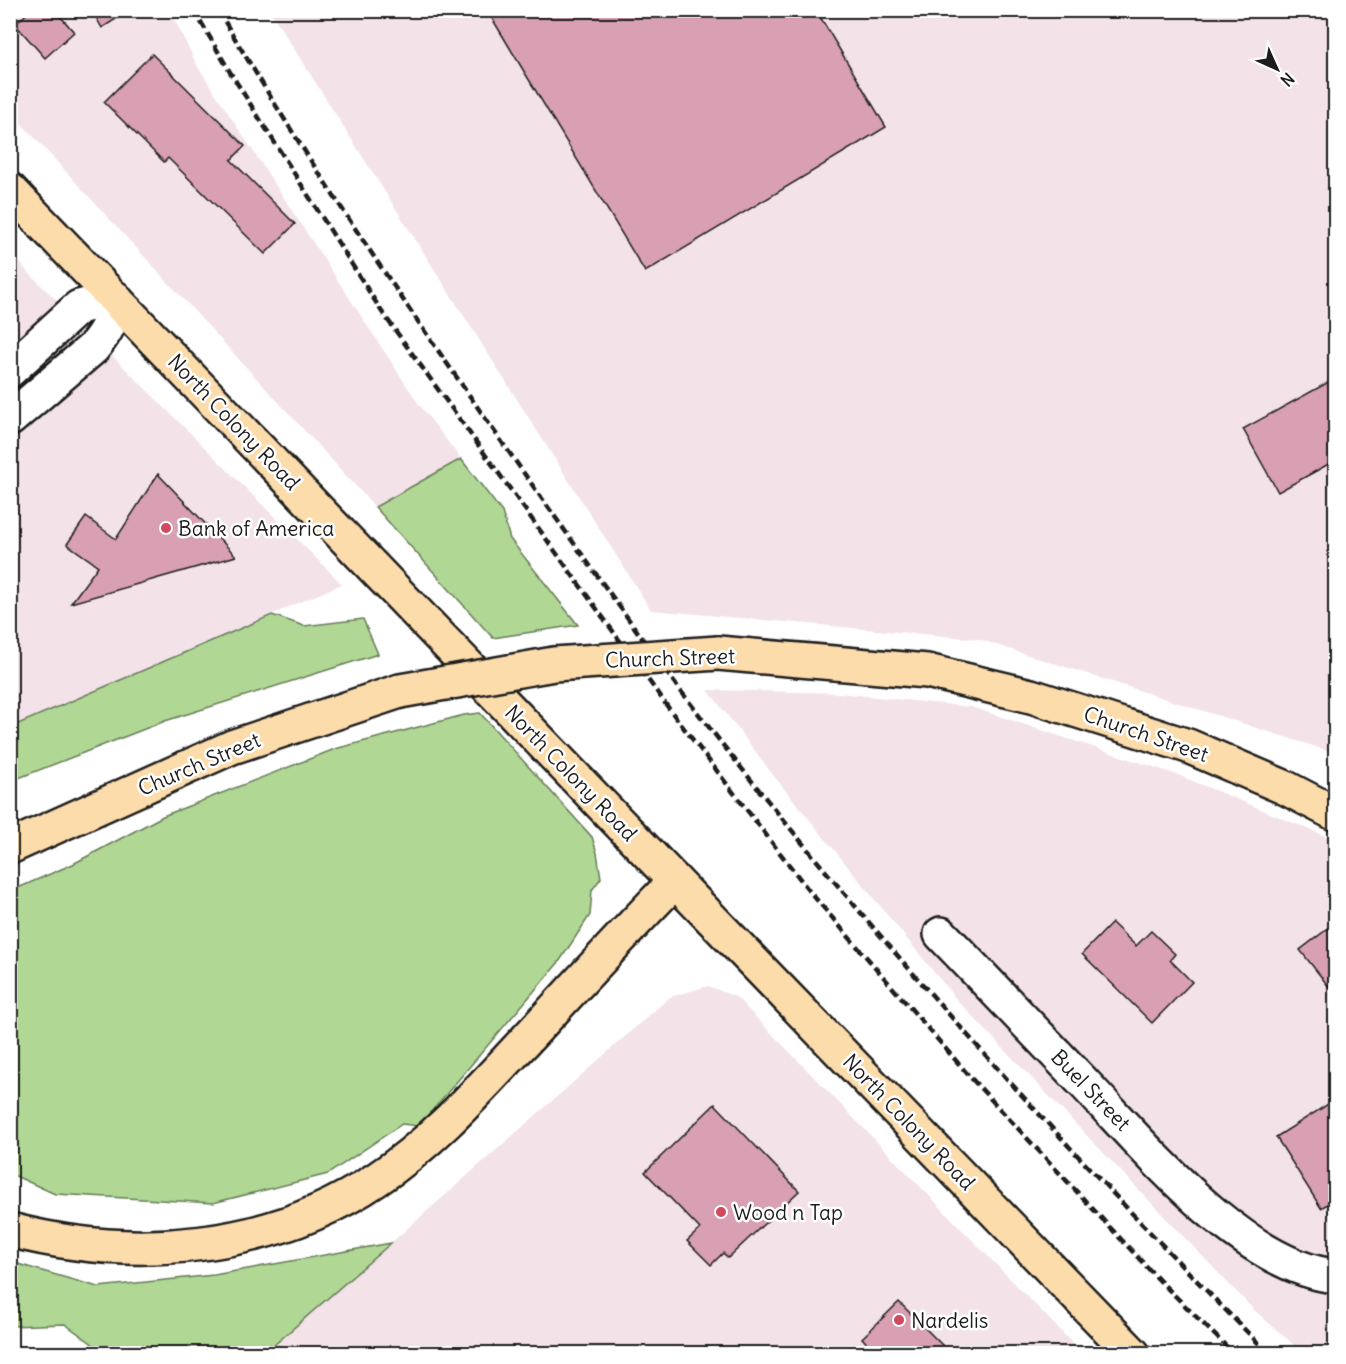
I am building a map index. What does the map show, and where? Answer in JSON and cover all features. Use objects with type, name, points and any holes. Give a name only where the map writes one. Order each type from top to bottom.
[{"type":"main road","name":"North Colony Road","points":[[10,190],[1133,1353]]},
{"type":"main road","name":"Church Street","points":[[10,847],[232,747],[400,691],[554,664],[718,653],[927,671],[1031,696],[1188,746],[1286,788],[1335,814]]},
{"type":"main road","points":[[10,1230],[43,1239],[135,1247],[206,1244],[240,1238],[274,1228],[343,1200],[377,1180],[412,1153],[461,1109],[675,881]]},
{"type":"street","points":[[10,370],[79,307],[115,298],[113,317],[93,348],[10,418]]},
{"type":"street","name":"Buel Street","points":[[941,934],[1187,1191],[1247,1239],[1283,1261],[1335,1276]]},
{"type":"shaded area","points":[[10,11],[170,11],[198,67],[418,403],[461,459],[375,507],[11,112]]},
{"type":"shaded area","points":[[270,11],[1335,11],[1335,753],[978,639],[651,610]]},
{"type":"shaded area","points":[[10,251],[26,270],[342,584],[11,727]]},
{"type":"shaded area","points":[[708,690],[838,693],[971,707],[1178,775],[1335,840],[1335,1353],[1303,1353],[1253,1309],[957,1000],[774,776]]},
{"type":"shaded area","points":[[708,986],[736,997],[1082,1353],[265,1354],[670,997]]},
{"type":"green space","points":[[461,459],[502,512],[510,539],[578,625],[493,638],[375,507]]},
{"type":"green space","points":[[272,615],[304,626],[363,619],[378,654],[165,721],[11,781],[11,727]]},
{"type":"green space","points":[[480,713],[592,837],[601,878],[592,890],[590,915],[559,962],[419,1126],[402,1124],[328,1174],[213,1203],[55,1194],[11,1174],[11,891],[73,864],[163,816],[335,749],[464,715]]},
{"type":"green space","points":[[391,1243],[265,1353],[228,1354],[224,1351],[193,1350],[178,1354],[105,1353],[65,1324],[11,1326],[11,1262],[98,1287],[214,1275]]},
{"type":"building","points":[[31,10],[55,10],[74,32],[45,58],[15,24]]},
{"type":"building","points":[[92,10],[130,10],[102,28]]},
{"type":"building","points":[[487,10],[816,10],[886,127],[645,272]]},
{"type":"building","points":[[152,54],[245,146],[231,160],[295,224],[265,254],[168,158],[164,162],[104,102]]},
{"type":"building","points":[[1336,378],[1336,460],[1278,492],[1243,429]]},
{"type":"building","name":"Bank of America","points":[[158,474],[236,556],[71,603],[98,566],[67,544],[86,517],[116,539]]},
{"type":"building","points":[[1112,923],[1136,946],[1151,931],[1175,954],[1170,960],[1192,982],[1152,1023],[1082,954]]},
{"type":"building","points":[[1335,923],[1336,990],[1333,992],[1300,950]]},
{"type":"building","points":[[1336,1099],[1336,1199],[1321,1208],[1276,1137]]},
{"type":"building","points":[[715,1104],[799,1191],[728,1258],[723,1253],[711,1265],[687,1241],[700,1229],[645,1172]]},
{"type":"building","name":"Nardelis","points":[[899,1302],[951,1354],[877,1354],[862,1338]]},
{"type":"railway","points":[[194,10],[230,72],[382,312],[670,710],[810,892],[971,1078],[1159,1280],[1234,1354]]},
{"type":"railway","points":[[218,10],[308,156],[402,298],[522,471],[678,687],[824,870],[968,1036],[1116,1197],[1269,1354]]},
{"type":"place","name":"Bank of America","points":[[166,528]]},
{"type":"place","name":"Wood n Tap","points":[[721,1212]]},
{"type":"place","name":"Nardelis","points":[[899,1320]]}]
